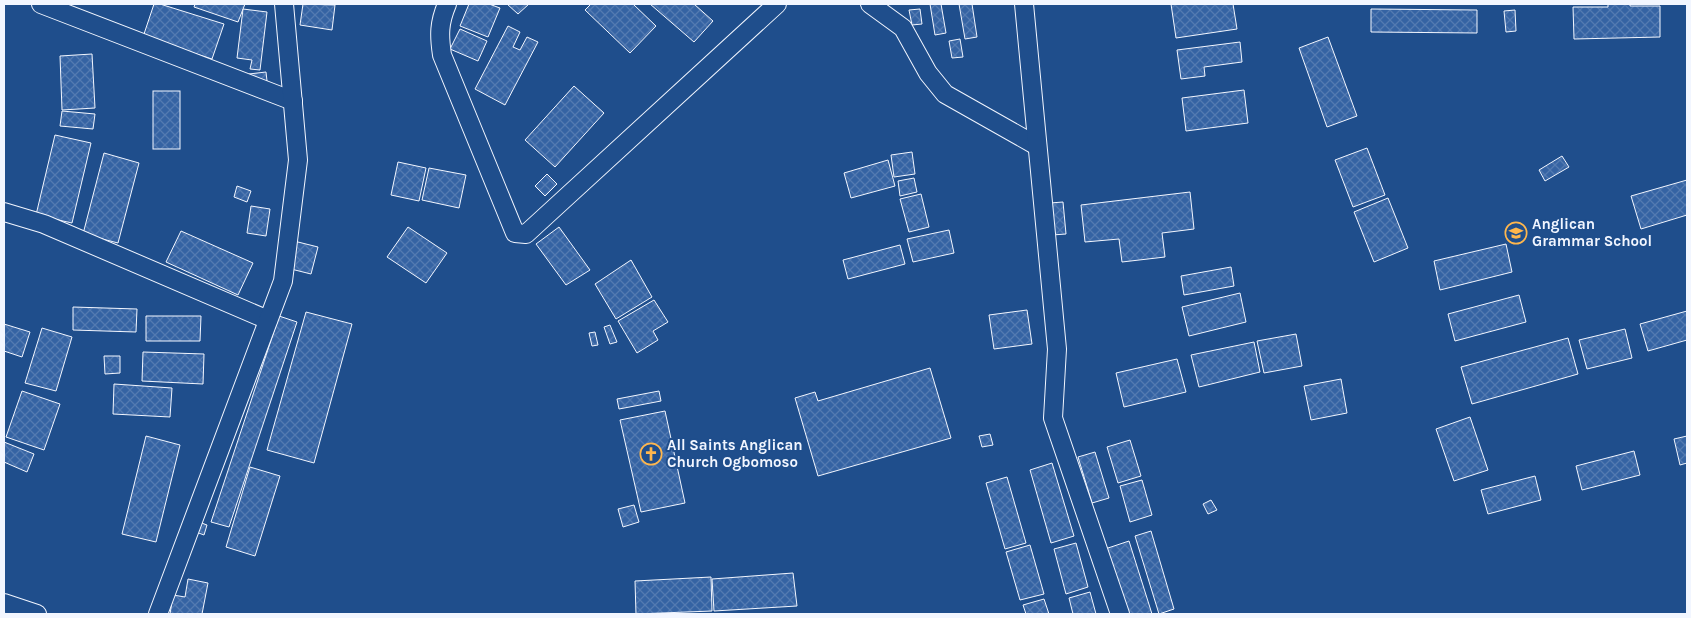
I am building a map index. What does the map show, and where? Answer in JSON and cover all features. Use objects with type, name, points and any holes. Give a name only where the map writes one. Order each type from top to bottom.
[{"type":"street","points":[[42,4],[293,101]]},
{"type":"street","points":[[158,614],[283,281],[298,160],[284,4]]},
{"type":"street","points":[[447,4],[439,35],[442,55],[515,232],[526,234],[777,4]]},
{"type":"street","points":[[870,4],[903,28],[928,74],[945,94],[1038,146]]},
{"type":"street","points":[[1024,4],[1057,349],[1053,418],[1120,614]]},
{"type":"street","points":[[4,212],[44,224],[268,320]]},
{"type":"street","points":[[4,603],[37,614]]},
{"type":"building","points":[[154,4],[160,4],[224,24],[212,59],[143,37]]},
{"type":"building","points":[[195,4],[245,4],[238,22],[194,7]]},
{"type":"building","points":[[303,4],[335,5],[332,30],[300,25]]},
{"type":"building","points":[[469,4],[489,4],[500,8],[488,37],[460,26]]},
{"type":"building","points":[[507,4],[529,4],[518,14]]},
{"type":"building","points":[[591,4],[633,4],[656,26],[630,53],[585,10]]},
{"type":"building","points":[[650,4],[694,4],[713,21],[694,42]]},
{"type":"building","points":[[930,4],[941,4],[946,33],[935,35]]},
{"type":"building","points":[[959,4],[972,4],[977,37],[965,39]]},
{"type":"building","points":[[1171,4],[1233,4],[1237,29],[1176,38]]},
{"type":"building","points":[[1608,4],[1660,6],[1660,37],[1574,39],[1573,7],[1608,7]]},
{"type":"building","points":[[243,9],[267,12],[260,70],[250,69],[252,60],[237,58]]},
{"type":"building","points":[[920,9],[922,24],[912,25],[909,10]]},
{"type":"building","points":[[1371,9],[1477,10],[1477,33],[1371,32]]},
{"type":"building","points":[[1515,10],[1516,31],[1506,32],[1504,11]]},
{"type":"building","points":[[508,26],[520,32],[513,47],[520,50],[527,37],[538,42],[505,105],[475,89]]},
{"type":"building","points":[[460,29],[487,41],[478,61],[450,49]]},
{"type":"building","points":[[1328,37],[1357,116],[1327,127],[1299,48]]},
{"type":"building","points":[[960,39],[963,57],[952,58],[949,41]]},
{"type":"building","points":[[1240,42],[1242,62],[1204,67],[1205,76],[1181,79],[1177,50]]},
{"type":"building","points":[[92,54],[95,108],[62,110],[60,56]]},
{"type":"building","points":[[266,72],[267,81],[250,83],[249,74]]},
{"type":"building","points":[[574,86],[604,113],[555,167],[525,140]]},
{"type":"building","points":[[1244,90],[1248,123],[1186,131],[1182,98]]},
{"type":"building","points":[[153,91],[180,91],[180,149],[153,149]]},
{"type":"building","points":[[62,111],[95,114],[93,129],[60,126]]},
{"type":"building","points":[[55,135],[91,143],[72,223],[36,215]]},
{"type":"building","points":[[1367,148],[1385,195],[1353,207],[1335,160]]},
{"type":"building","points":[[912,152],[915,174],[894,177],[891,155]]},
{"type":"building","points":[[104,153],[139,163],[118,243],[83,234]]},
{"type":"building","points":[[1562,156],[1569,167],[1545,181],[1539,170]]},
{"type":"building","points":[[888,160],[895,186],[851,198],[844,173]]},
{"type":"building","points":[[398,162],[426,168],[419,201],[391,195]]},
{"type":"building","points":[[429,168],[466,175],[459,208],[422,200]]},
{"type":"building","points":[[547,174],[557,184],[545,196],[535,186]]},
{"type":"building","points":[[914,178],[917,192],[900,196],[898,181]]},
{"type":"building","points":[[1687,180],[1687,215],[1641,229],[1631,196]]},
{"type":"building","points":[[237,186],[251,191],[247,202],[234,197]]},
{"type":"building","points":[[1190,192],[1194,229],[1162,233],[1165,257],[1122,262],[1119,239],[1085,242],[1081,205]]},
{"type":"building","points":[[921,194],[929,227],[909,232],[900,199]]},
{"type":"building","points":[[1388,198],[1408,248],[1374,262],[1354,212]]},
{"type":"building","points":[[1063,202],[1066,234],[1052,235],[1050,203]]},
{"type":"building","points":[[251,206],[270,209],[266,236],[247,233]]},
{"type":"building","points":[[408,227],[447,253],[426,283],[387,257]]},
{"type":"building","points":[[559,227],[590,270],[566,285],[536,244]]},
{"type":"building","points":[[949,230],[954,253],[913,262],[907,239]]},
{"type":"building","points":[[181,231],[253,263],[238,295],[166,262]]},
{"type":"building","points":[[294,241],[318,247],[311,274],[287,268]]},
{"type":"building","points":[[1506,244],[1512,272],[1440,290],[1434,261]]},
{"type":"building","points":[[900,245],[905,264],[848,279],[843,260]]},
{"type":"building","points":[[631,260],[652,297],[616,319],[595,284]]},
{"type":"building","points":[[1231,267],[1234,286],[1184,295],[1181,276]]},
{"type":"building","points":[[1240,293],[1246,322],[1189,336],[1182,307]]},
{"type":"building","points":[[1519,295],[1526,322],[1455,341],[1448,314]]},
{"type":"building","points":[[654,300],[668,322],[653,331],[658,340],[637,353],[618,321]]},
{"type":"building","points":[[73,307],[137,309],[136,332],[73,330]]},
{"type":"building","points":[[1027,310],[1032,344],[994,349],[989,315]]},
{"type":"building","points":[[1687,311],[1687,340],[1648,351],[1640,324]]},
{"type":"building","points":[[306,312],[352,324],[314,463],[267,450]]},
{"type":"building","points":[[146,316],[201,316],[200,341],[146,341]]},
{"type":"building","points":[[279,316],[297,322],[229,527],[211,522]]},
{"type":"building","points":[[4,324],[30,332],[22,357],[4,351]]},
{"type":"building","points":[[610,325],[617,342],[610,344],[604,327]]},
{"type":"building","points":[[42,328],[72,337],[56,391],[25,383]]},
{"type":"building","points":[[1625,329],[1632,358],[1587,369],[1579,340]]},
{"type":"building","points":[[595,332],[598,345],[592,346],[589,333]]},
{"type":"building","points":[[1296,334],[1302,366],[1264,373],[1257,341]]},
{"type":"building","points":[[1568,338],[1578,374],[1472,404],[1461,367]]},
{"type":"building","points":[[1254,342],[1260,372],[1199,387],[1191,355]]},
{"type":"building","points":[[143,352],[204,354],[203,384],[142,381]]},
{"type":"building","points":[[104,356],[120,356],[120,373],[105,374]]},
{"type":"building","points":[[1177,359],[1186,392],[1124,407],[1116,373]]},
{"type":"building","points":[[930,368],[951,438],[818,476],[795,398],[815,392],[818,401]]},
{"type":"building","points":[[1341,379],[1347,413],[1311,420],[1304,386]]},
{"type":"building","points":[[114,384],[172,388],[170,417],[113,414]]},
{"type":"building","points":[[22,391],[60,404],[44,450],[6,437]]},
{"type":"building","points":[[659,391],[661,401],[619,409],[617,399]]},
{"type":"building","points":[[665,411],[685,503],[641,512],[620,420]]},
{"type":"building","points":[[1470,417],[1488,470],[1454,481],[1436,429]]},
{"type":"building","points":[[990,434],[993,445],[982,447],[979,436]]},
{"type":"building","points":[[146,436],[180,445],[156,542],[122,534]]},
{"type":"building","points":[[1687,436],[1687,463],[1680,465],[1674,439]]},
{"type":"building","points":[[1130,440],[1141,476],[1118,483],[1107,447]]},
{"type":"building","points":[[4,442],[34,454],[27,472],[4,462]]},
{"type":"building","points":[[1634,451],[1640,475],[1582,490],[1576,466]]},
{"type":"building","points":[[1095,452],[1109,498],[1092,503],[1078,457]]},
{"type":"building","points":[[1052,463],[1074,536],[1051,543],[1030,470]]},
{"type":"building","points":[[250,467],[280,476],[255,556],[226,547]]},
{"type":"building","points":[[1535,476],[1541,500],[1488,514],[1481,490]]},
{"type":"building","points":[[1007,477],[1026,543],[1005,549],[986,483]]},
{"type":"building","points":[[1142,480],[1152,515],[1130,522],[1120,486]]},
{"type":"building","points":[[1211,500],[1217,510],[1208,514],[1203,504]]},
{"type":"building","points":[[634,505],[639,522],[623,527],[618,509]]},
{"type":"building","points":[[199,522],[207,525],[204,535],[196,532]]},
{"type":"building","points":[[1151,531],[1174,609],[1159,614],[1135,536]]},
{"type":"building","points":[[1129,541],[1152,614],[1126,614],[1105,549]]},
{"type":"building","points":[[1076,543],[1088,587],[1066,594],[1054,549]]},
{"type":"building","points":[[1030,545],[1044,594],[1020,600],[1006,552]]},
{"type":"building","points":[[793,573],[797,606],[714,611],[712,579]]},
{"type":"building","points":[[711,577],[712,611],[636,614],[635,581]]},
{"type":"building","points":[[188,579],[208,583],[202,614],[170,614],[173,595],[185,597]]},
{"type":"building","points":[[1090,592],[1096,614],[1073,614],[1069,598]]},
{"type":"building","points":[[1044,599],[1049,614],[1026,614],[1023,605]]},
{"type":"place","name":"Anglican Grammar School","points":[[1516,233]]},
{"type":"place","name":"All Saints Anglican Church Ogbomoso","points":[[651,454]]}]
